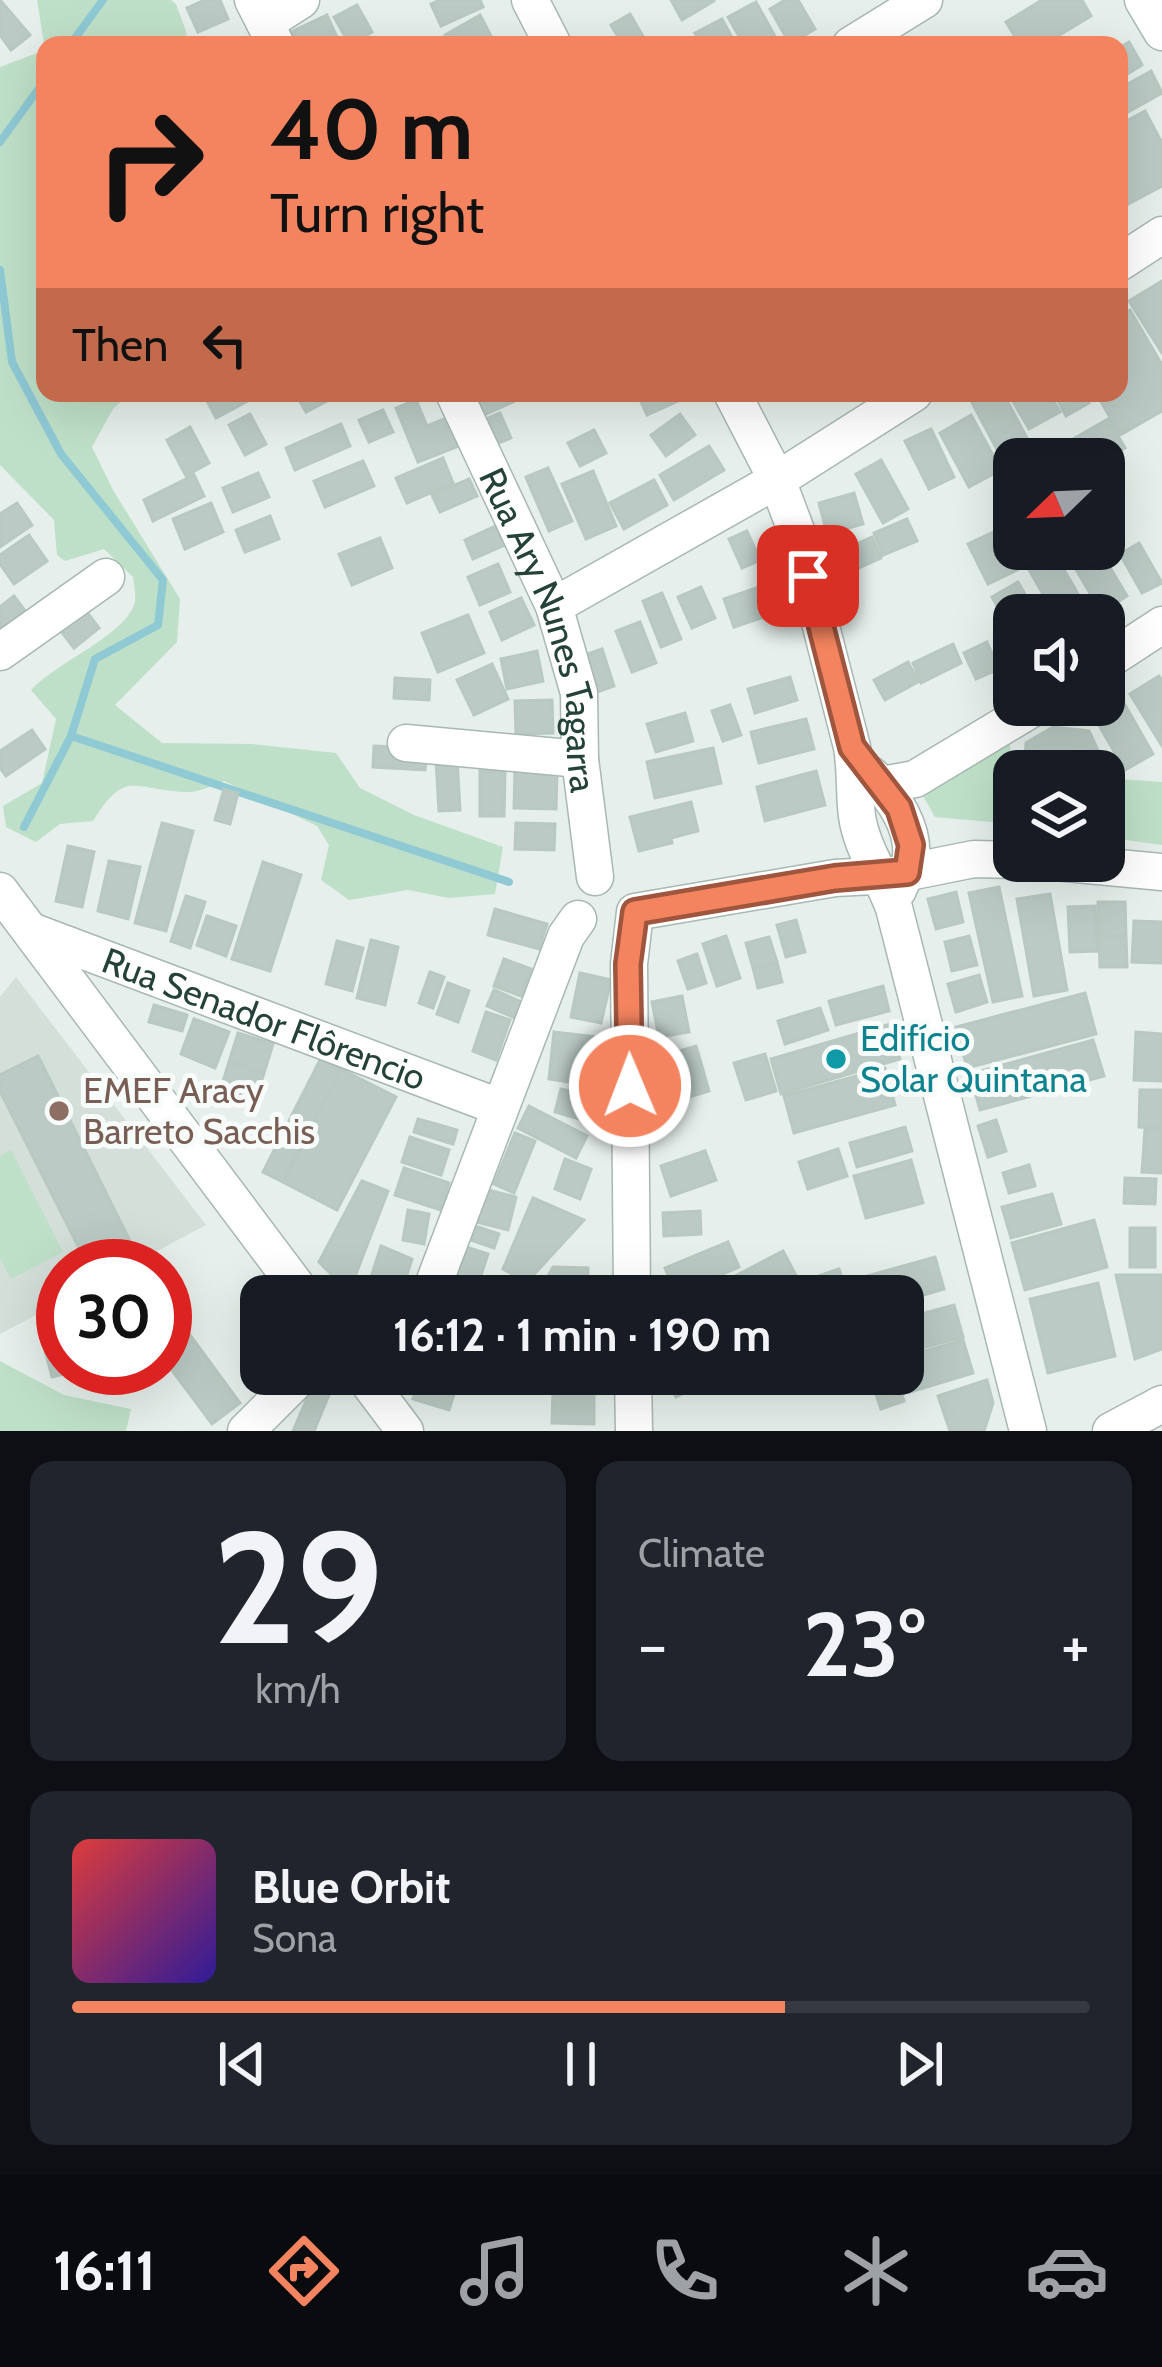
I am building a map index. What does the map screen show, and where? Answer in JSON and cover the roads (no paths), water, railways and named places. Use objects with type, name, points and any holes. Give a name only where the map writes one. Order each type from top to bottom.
[{"type":"street","points":[[265,22],[301,0]]},
{"type":"street","points":[[530,0],[548,36]]},
{"type":"street","points":[[866,36],[924,0]]},
{"type":"street","points":[[1143,0],[1162,32]]},
{"type":"street","points":[[1128,256],[1162,235]]},
{"type":"street","name":"Rua Ary Nunes Tagarra","points":[[458,402],[554,606],[580,693],[580,759],[595,877]]},
{"type":"street","points":[[737,402],[777,480],[797,533],[852,747],[889,792],[911,845],[887,875]]},
{"type":"street","points":[[554,606],[777,480],[900,402]]},
{"type":"street","points":[[0,652],[106,577]]},
{"type":"street","points":[[1125,650],[1162,626]]},
{"type":"street","points":[[1002,726],[856,813],[887,875],[1028,1431]]},
{"type":"street","points":[[406,743],[580,759]]},
{"type":"street","points":[[632,1275],[629,927],[626,890],[612,879],[595,877],[580,886],[574,903],[578,920],[591,931],[629,927],[835,878],[857,863],[887,875],[993,859]]},
{"type":"street","points":[[1125,868],[1162,872]]},
{"type":"street","points":[[0,891],[288,1275]]},
{"type":"street","points":[[437,1275],[566,936],[578,920]]},
{"type":"street","name":"Rua Senador Flôrencio","points":[[31,931],[499,1107]]},
{"type":"street","points":[[246,1431],[282,1395]]},
{"type":"street","points":[[633,1395],[634,1431]]},
{"type":"street","points":[[1111,1431],[1162,1404]]},
{"type":"waterway","points":[[77,36],[103,0]]},
{"type":"waterway","points":[[0,142],[36,92]]},
{"type":"waterway","points":[[0,270],[12,362],[61,454],[163,580],[158,625],[95,659],[71,736],[24,827]]},
{"type":"waterway","points":[[71,736],[509,882]]},
{"type":"place","name":"Edifício Solar Quintana","points":[[836,1059]]},
{"type":"place","name":"EMEF Aracy Barreto Sacchis","points":[[59,1111]]}]
